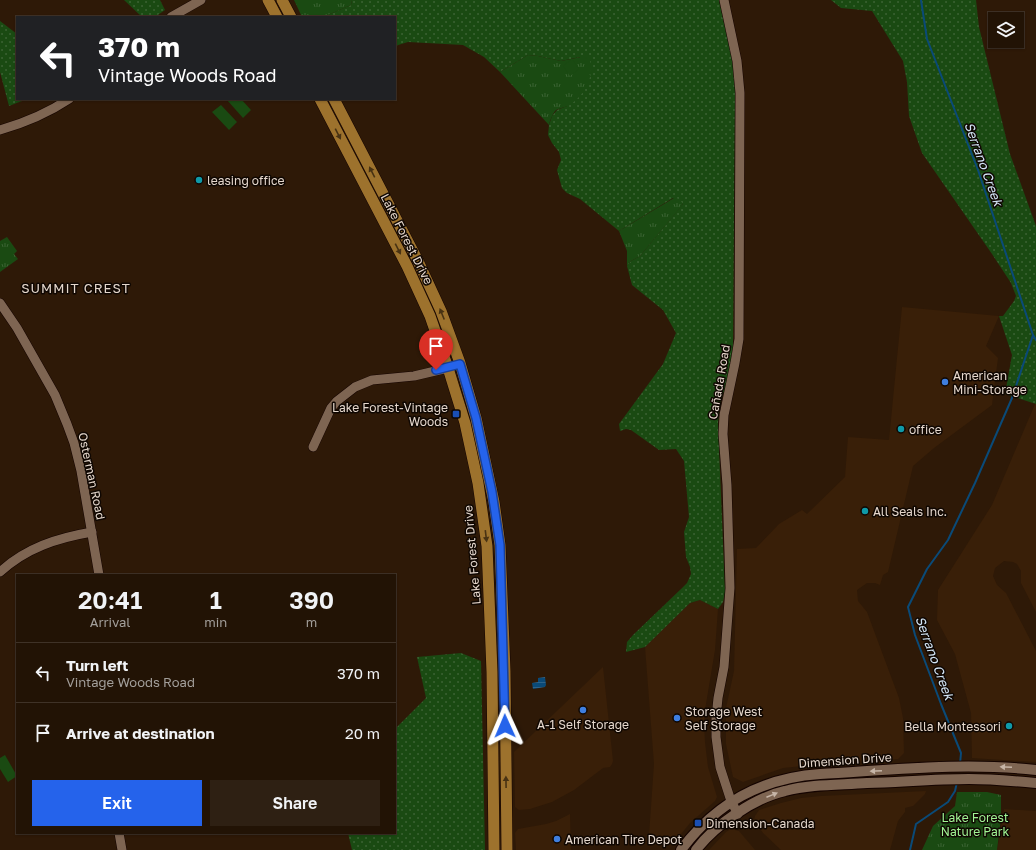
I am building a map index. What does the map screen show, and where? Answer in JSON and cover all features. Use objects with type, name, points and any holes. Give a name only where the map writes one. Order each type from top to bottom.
[{"type":"main road","points":[[268,0],[276,16]]},
{"type":"main road","points":[[282,0],[290,16]]},
{"type":"main road","name":"Lake Forest Drive","points":[[321,100],[407,266],[430,316],[465,423],[487,546],[492,672],[494,850]]},
{"type":"main road","name":"Lake Forest Drive","points":[[335,100],[418,261],[441,311],[460,364],[476,418],[490,481],[500,545],[504,671],[506,850]]},
{"type":"main road","points":[[469,442],[477,448],[484,476],[490,481],[487,504],[483,517]]},
{"type":"main road","name":"Dimension Drive","points":[[681,850],[703,824],[731,801],[767,784],[782,779],[802,775],[977,766],[1036,770]]},
{"type":"main road","name":"Dimension Drive","points":[[696,850],[707,837],[738,814],[770,795],[785,790],[804,787],[974,779],[1036,783]]},
{"type":"street","points":[[173,16],[202,0]]},
{"type":"street","name":"Cañada Road","points":[[724,0],[737,61],[740,93],[738,339],[736,363],[724,415],[723,434],[727,485],[730,594],[724,667],[716,718],[716,737],[720,767],[731,801],[738,814]]},
{"type":"street","points":[[0,130],[27,121],[67,100]]},
{"type":"street","name":"Osterman Road","points":[[0,303],[17,328],[55,395],[74,443],[81,471],[99,574]]},
{"type":"street","points":[[313,447],[331,408],[337,401],[355,387],[372,380],[414,376],[460,364]]},
{"type":"street","points":[[0,572],[31,550],[62,538],[92,532]]},
{"type":"street","points":[[119,834],[122,850]]},
{"type":"shaded area","points":[[902,307],[999,316],[986,346],[998,358],[992,405],[934,448],[913,466],[888,572],[883,575],[880,585],[875,583],[867,583],[857,590],[858,601],[867,612],[899,698],[903,718],[904,753],[898,759],[783,768],[743,782],[733,777],[726,744],[726,708],[734,671],[737,549],[756,548],[779,524],[802,510],[807,514],[845,477],[848,437],[889,440]]},
{"type":"shaded area","points":[[1035,404],[1036,612],[1021,583],[1021,571],[1017,564],[1004,561],[995,568],[993,576],[997,585],[1006,593],[1036,651],[1036,762],[972,758],[971,713],[955,654],[937,620],[938,590],[992,505]]},
{"type":"shaded area","name":"Storage West Self Storage","points":[[700,600],[718,609],[715,650],[704,725],[708,767],[717,797],[715,801],[690,823],[677,839],[673,837],[649,835],[654,764],[645,647],[690,603]]},
{"type":"shaded area","name":"A-1 Self Storage","points":[[603,667],[613,761],[612,764],[610,767],[603,768],[574,790],[552,802],[530,809],[519,810],[515,807],[514,752]]},
{"type":"shaded area","points":[[926,791],[925,794],[913,806],[905,808],[905,812],[898,821],[890,850],[781,850],[763,833],[754,820],[759,810],[801,798]]},
{"type":"shaded area","points":[[1004,809],[1036,811],[1036,850],[997,850]]},
{"type":"shaded area","points":[[570,814],[571,850],[516,850],[515,833],[518,829],[546,824]]},
{"type":"shaded area","points":[[731,829],[739,831],[755,850],[709,850],[726,832]]},
{"type":"green space","points":[[124,0],[160,0],[165,10],[156,16],[141,16]]},
{"type":"green space","points":[[294,0],[352,0],[351,5],[325,16],[302,16]]},
{"type":"green space","points":[[352,0],[719,0],[734,68],[735,88],[733,352],[730,371],[720,404],[718,423],[725,592],[723,602],[718,609],[700,600],[690,603],[645,647],[626,652],[627,642],[687,583],[691,574],[686,557],[684,532],[689,517],[684,461],[676,449],[659,450],[631,430],[626,429],[620,431],[619,424],[663,364],[676,333],[663,310],[632,285],[627,266],[631,261],[640,256],[683,204],[673,198],[619,231],[580,199],[567,193],[562,188],[557,170],[561,160],[559,152],[548,135],[549,125],[552,116],[557,110],[567,106],[580,57],[561,61],[528,55],[500,72],[484,57],[463,45],[408,42],[396,46],[396,16],[325,16],[351,5]]},
{"type":"green space","points":[[831,0],[976,0],[979,27],[1010,154],[1036,226],[1036,404],[1005,394],[1012,355],[999,316],[1003,316],[1016,296],[1011,283],[992,254],[922,153],[909,116],[907,82],[903,61],[872,11],[841,8]]},
{"type":"green space","points":[[0,21],[16,33],[16,100],[24,100],[9,106],[0,72]]},
{"type":"green space","points":[[528,55],[561,61],[586,56],[590,62],[591,75],[584,91],[572,103],[555,111],[549,125],[500,72]]},
{"type":"green space","points":[[572,59],[579,69],[570,76],[563,66]]},
{"type":"green space","points":[[227,100],[242,100],[251,110],[243,118]]},
{"type":"green space","points":[[221,105],[237,122],[229,130],[212,112]]},
{"type":"green space","points":[[674,198],[679,199],[683,204],[640,256],[631,261],[627,266],[627,251],[619,231]]},
{"type":"green space","points":[[7,237],[17,251],[14,254],[18,259],[0,272],[0,241]]},
{"type":"green space","points":[[461,653],[481,661],[485,850],[352,850],[348,834],[396,834],[396,728],[426,698],[417,657]]},
{"type":"green space","points":[[5,755],[16,774],[16,777],[8,782],[0,769],[0,758]]},
{"type":"green space","name":"Lake Forest Nature Park","points":[[957,792],[987,792],[1001,795],[1001,818],[997,850],[922,850],[933,826],[955,806]]},
{"type":"water","points":[[545,677],[545,687],[533,689],[532,683],[538,682],[538,678]]},
{"type":"waterway","name":"Serrano Creek","points":[[921,0],[927,39],[978,170],[1033,335],[1012,398],[975,483],[948,540],[927,569],[908,607],[915,635],[961,753],[960,764]]},
{"type":"waterway","name":"Serrano Creek","points":[[1033,335],[1036,340]]},
{"type":"waterway","name":"Serrano Creek","points":[[910,850],[916,824],[948,802],[955,791],[957,782]]},
{"type":"place","name":"leasing office","points":[[199,180]]},
{"type":"place","name":"American Mini-Storage","points":[[945,382]]},
{"type":"place","name":"Lake Forest-Vintage Woods","points":[[456,414]]},
{"type":"place","name":"office","points":[[901,429]]},
{"type":"place","name":"All Seals Inc.","points":[[865,511]]},
{"type":"place","name":"A-1 Self Storage","points":[[583,710]]},
{"type":"place","name":"Storage West Self Storage","points":[[677,718]]},
{"type":"place","name":"Bella Montessori","points":[[1009,726]]},
{"type":"place","name":"Dimension-Canada","points":[[698,823]]},
{"type":"place","name":"American Tire Depot","points":[[557,839]]},
{"type":"district","name":"SUMMIT CREST","points":[[76,288]]},
{"type":"route","points":[[436,370],[460,364],[476,418],[490,481],[500,545],[505,726]]}]
